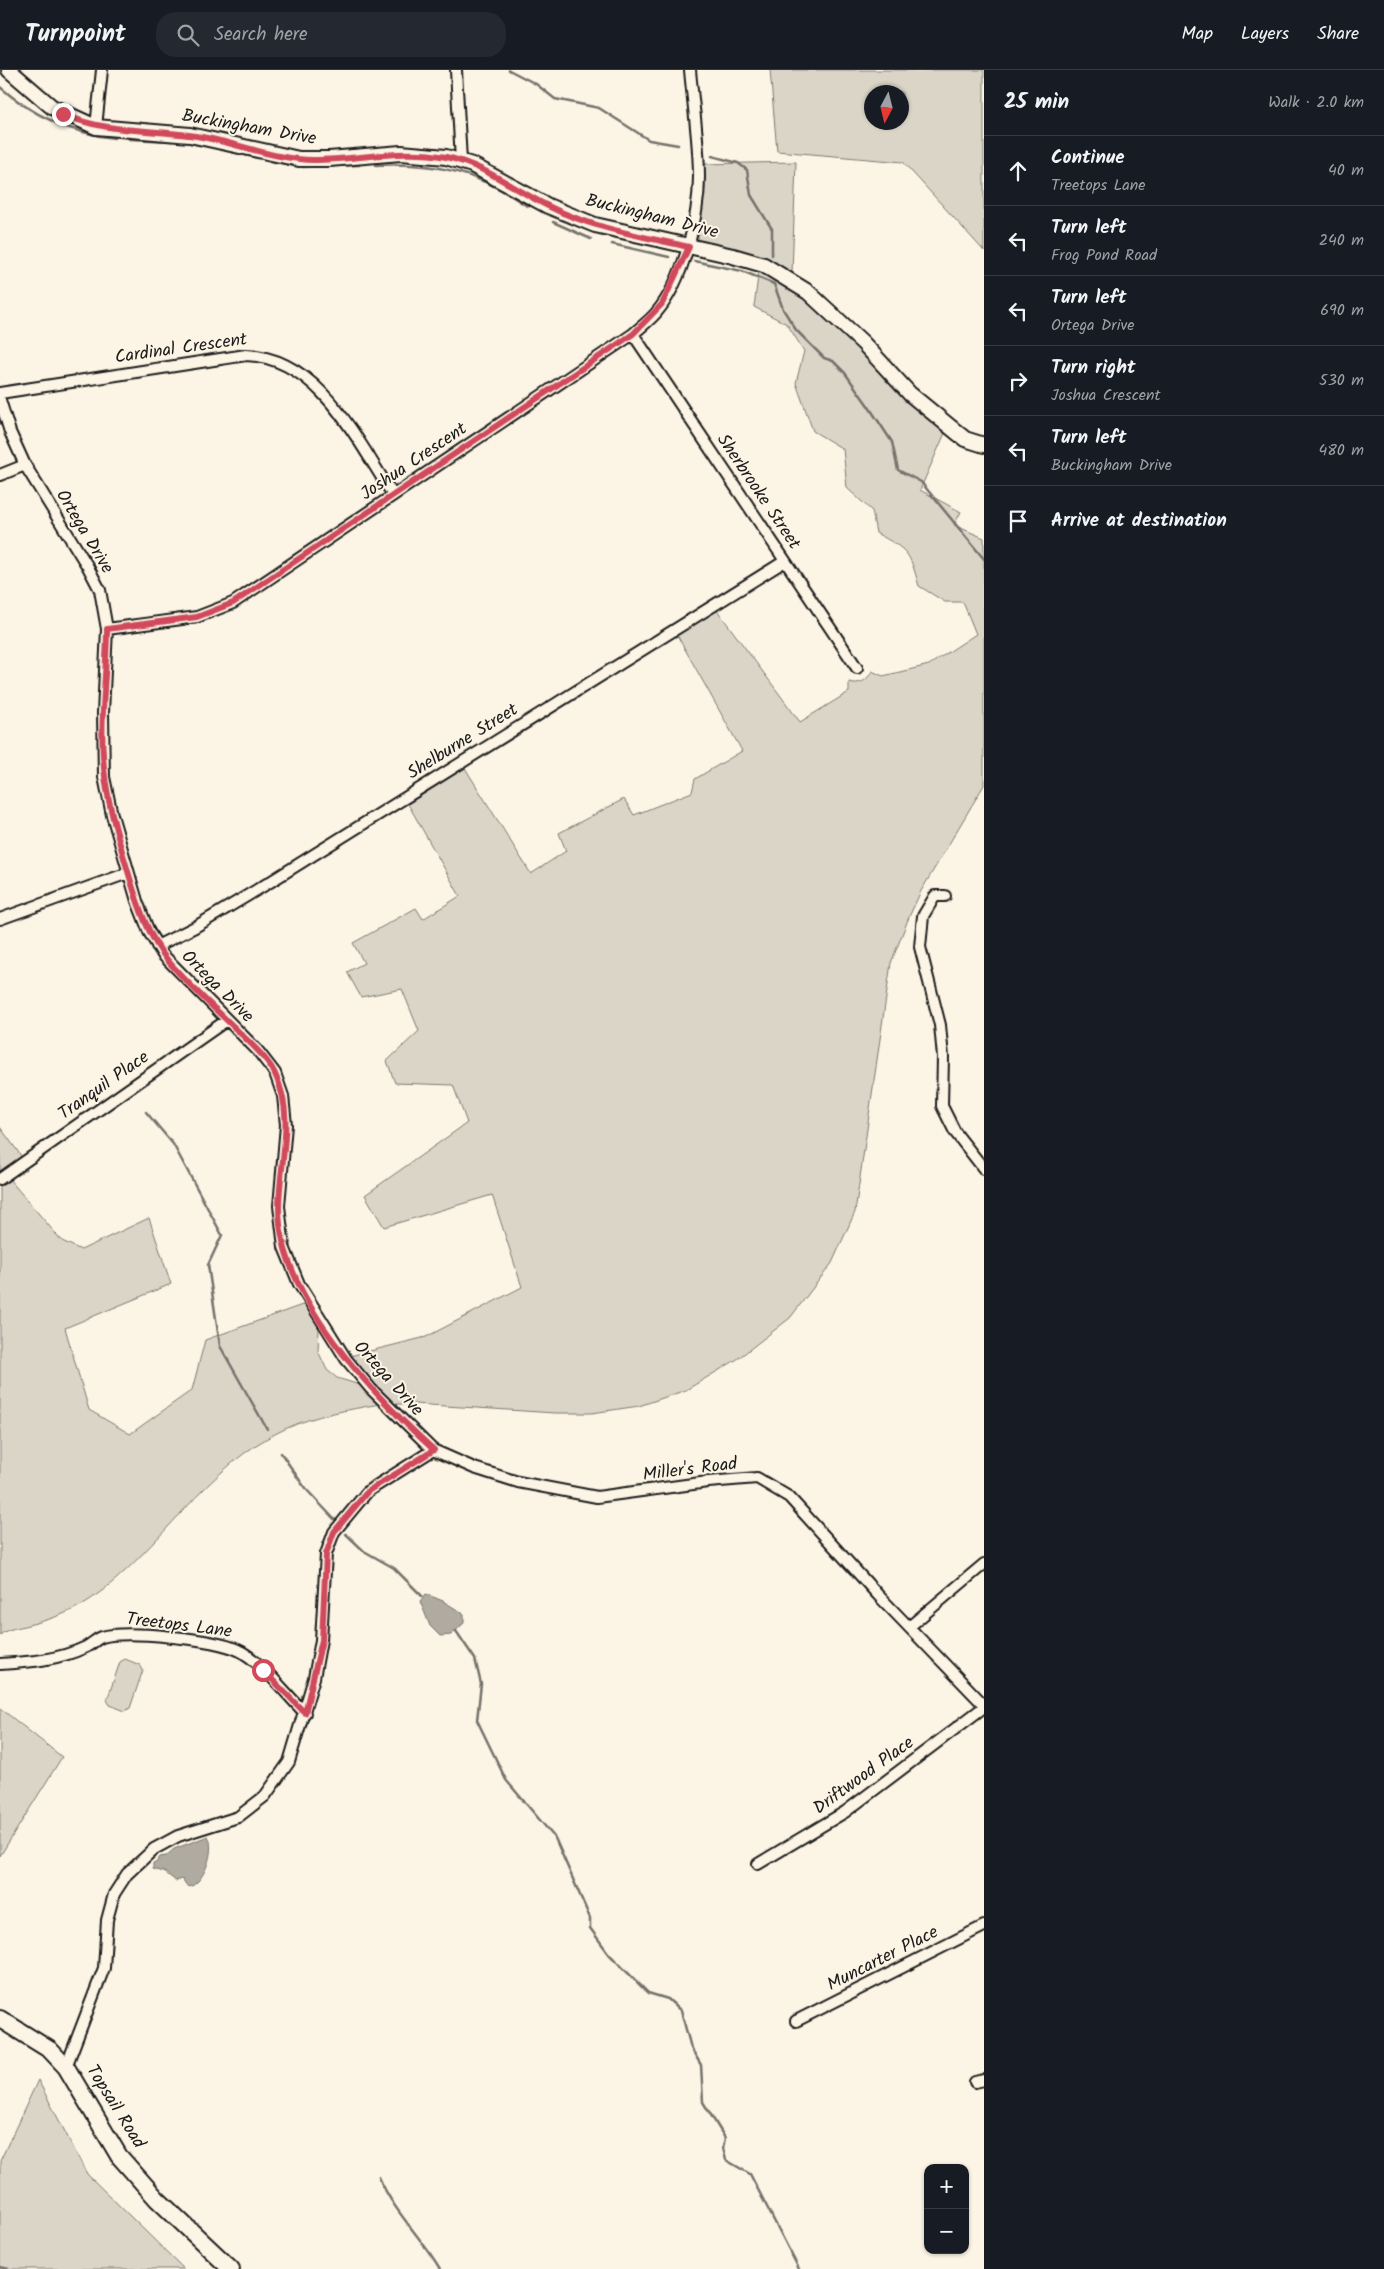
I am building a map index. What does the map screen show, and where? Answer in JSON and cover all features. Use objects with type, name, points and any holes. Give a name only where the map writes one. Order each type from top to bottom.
[{"type":"main road","name":"Topsail Road","points":[[0,2020],[50,2050],[66,2067],[119,2156],[157,2199],[231,2269]]},
{"type":"street","name":"Buckingham Drive","points":[[9,70],[52,107],[96,127],[190,135],[299,159],[330,159],[401,153],[430,154],[461,161],[570,216],[610,229],[750,260],[764,265],[794,282],[863,342],[910,394],[965,439],[984,445]]},
{"type":"street","points":[[96,127],[102,70]]},
{"type":"street","points":[[456,70],[461,161]]},
{"type":"street","name":"Joshua Crescent","points":[[107,629],[197,617],[220,609],[633,334],[662,304],[689,247],[697,202],[699,175],[690,70]]},
{"type":"street","name":"Sherbrooke Street","points":[[633,334],[857,668]]},
{"type":"street","name":"Cardinal Crescent","points":[[0,393],[246,355],[274,359],[299,372],[327,399],[339,413],[393,495]]},
{"type":"street","name":"Ortega Drive","points":[[0,400],[10,432],[25,465],[95,579],[103,602],[107,629],[102,713],[104,777],[128,873],[146,924],[157,946],[171,964],[227,1020],[268,1063],[275,1073],[283,1096],[286,1131],[279,1215],[284,1247],[294,1276],[320,1320],[358,1375],[434,1450]]},
{"type":"street","points":[[0,475],[25,465]]},
{"type":"street","name":"Shelburne Street","points":[[157,946],[195,927],[270,882],[785,561]]},
{"type":"street","points":[[0,918],[128,873]]},
{"type":"street","points":[[945,896],[935,896],[923,916],[920,947],[940,1025],[943,1057],[942,1106],[954,1132],[984,1169]]},
{"type":"street","name":"Tranquil Place","points":[[0,1179],[227,1020]]},
{"type":"street","points":[[66,2067],[104,1968],[107,1920],[114,1894],[127,1874],[154,1849],[178,1836],[238,1817],[265,1796],[289,1762],[305,1713],[322,1640],[326,1554],[334,1532],[368,1491],[434,1450]]},
{"type":"street","name":"Miller's Road","points":[[434,1450],[474,1468],[518,1482],[597,1498],[708,1482],[757,1478],[790,1497],[984,1706]]},
{"type":"street","points":[[909,1627],[984,1564]]},
{"type":"street","name":"Treetops Lane","points":[[0,1664],[42,1661],[86,1647],[101,1637],[122,1634],[222,1645],[240,1650],[263,1670],[305,1713]]},
{"type":"street","name":"Driftwood Place","points":[[758,1864],[846,1812],[984,1706]]},
{"type":"street","name":"Muncarter Place","points":[[796,2021],[984,1926]]},
{"type":"shaded area","points":[[770,70],[984,70],[984,251],[903,162],[777,151]]},
{"type":"shaded area","points":[[796,162],[792,274],[765,258],[700,242],[698,237],[705,188],[704,164]]},
{"type":"shaded area","points":[[759,269],[795,291],[827,318],[900,392],[945,433],[920,490],[961,512],[954,525],[984,538],[984,785],[921,891],[891,963],[855,1212],[832,1263],[790,1318],[736,1360],[686,1390],[639,1406],[592,1413],[555,1413],[391,1404],[350,1356],[426,1337],[522,1287],[492,1195],[384,1227],[365,1195],[467,1123],[453,1085],[395,1083],[387,1061],[419,1031],[402,989],[361,997],[347,972],[364,963],[353,943],[416,908],[423,919],[460,896],[408,804],[465,768],[531,874],[566,851],[559,833],[624,799],[634,815],[692,792],[695,779],[742,751],[677,635],[717,610],[800,722],[849,692],[849,682],[857,683],[863,681],[872,671],[883,676],[929,665],[976,634],[963,602],[945,602],[919,586],[913,565],[906,553],[876,533],[872,511],[847,488],[843,449],[813,431],[796,383],[804,351],[787,324],[754,307]]},
{"type":"shaded area","points":[[0,1127],[22,1157],[0,1172]]},
{"type":"shaded area","points":[[9,1179],[62,1241],[81,1250],[149,1218],[171,1284],[65,1328],[89,1410],[130,1434],[192,1390],[205,1340],[305,1304],[319,1329],[318,1351],[327,1370],[337,1378],[360,1385],[380,1404],[308,1420],[285,1429],[257,1444],[231,1464],[139,1557],[91,1599],[61,1615],[10,1630],[0,1635],[0,1185]]},
{"type":"shaded area","points":[[426,1594],[443,1601],[464,1614],[464,1623],[451,1635],[440,1636],[430,1626],[420,1601]]},
{"type":"shaded area","points":[[125,1659],[140,1665],[143,1670],[130,1708],[125,1711],[110,1705],[107,1700],[120,1662]]},
{"type":"shaded area","points":[[0,1708],[62,1757],[0,1856]]},
{"type":"shaded area","points":[[208,1836],[210,1849],[207,1866],[194,1885],[188,1887],[182,1879],[176,1881],[164,1872],[153,1869],[153,1863],[157,1862],[160,1857],[166,1856],[174,1849]]},
{"type":"shaded area","points":[[38,2080],[87,2174],[184,2269],[0,2269],[0,2161]]},
{"type":"waterway","points":[[509,70],[536,84],[555,99],[599,108],[649,140],[678,145]]},
{"type":"waterway","points":[[0,87],[39,115],[83,132],[114,138]]},
{"type":"waterway","points":[[129,139],[172,141]]},
{"type":"waterway","points":[[185,142],[207,146]]},
{"type":"waterway","points":[[219,149],[258,158]]},
{"type":"waterway","points":[[712,156],[738,163],[747,170],[751,195],[772,229],[772,255]]},
{"type":"waterway","points":[[270,161],[303,167],[359,165]]},
{"type":"waterway","points":[[376,165],[418,165],[456,172],[474,177],[491,185],[527,206]]},
{"type":"waterway","points":[[553,222],[591,239]]},
{"type":"waterway","points":[[612,244],[669,257]]},
{"type":"waterway","points":[[694,261],[742,271],[774,284],[783,309],[796,330],[824,358],[833,361],[845,373],[869,407],[892,442],[898,470],[921,482],[984,559]]},
{"type":"waterway","points":[[146,1112],[173,1144],[222,1235],[208,1265],[220,1346],[267,1429]]},
{"type":"waterway","points":[[281,1453],[305,1488],[335,1520]]},
{"type":"waterway","points":[[346,1534],[364,1551],[394,1568],[422,1596]]},
{"type":"waterway","points":[[456,1631],[475,1659],[481,1684],[477,1720],[506,1780],[555,1838],[590,1918],[590,1928],[609,1954],[648,1993],[668,1999],[681,2011],[691,2048],[701,2065],[703,2102],[725,2138],[723,2148],[726,2160],[750,2174],[799,2269]]},
{"type":"waterway","points":[[379,2177],[392,2201],[440,2269]]},
{"type":"waterway","points":[[0,2267],[9,2269]]},
{"type":"route","points":[[63,114],[96,127],[190,135],[299,159],[314,160],[401,153],[430,154],[446,157],[472,165],[570,216],[595,225],[689,247],[662,304],[656,313],[633,334],[233,603],[209,614],[197,617],[107,629],[102,713],[104,777],[128,873],[146,924],[157,946],[171,964],[258,1051],[275,1073],[283,1096],[286,1124],[279,1192],[279,1215],[281,1236],[294,1276],[320,1320],[358,1375],[434,1450],[368,1491],[334,1532],[326,1554],[322,1640],[305,1713],[263,1670]]}]
